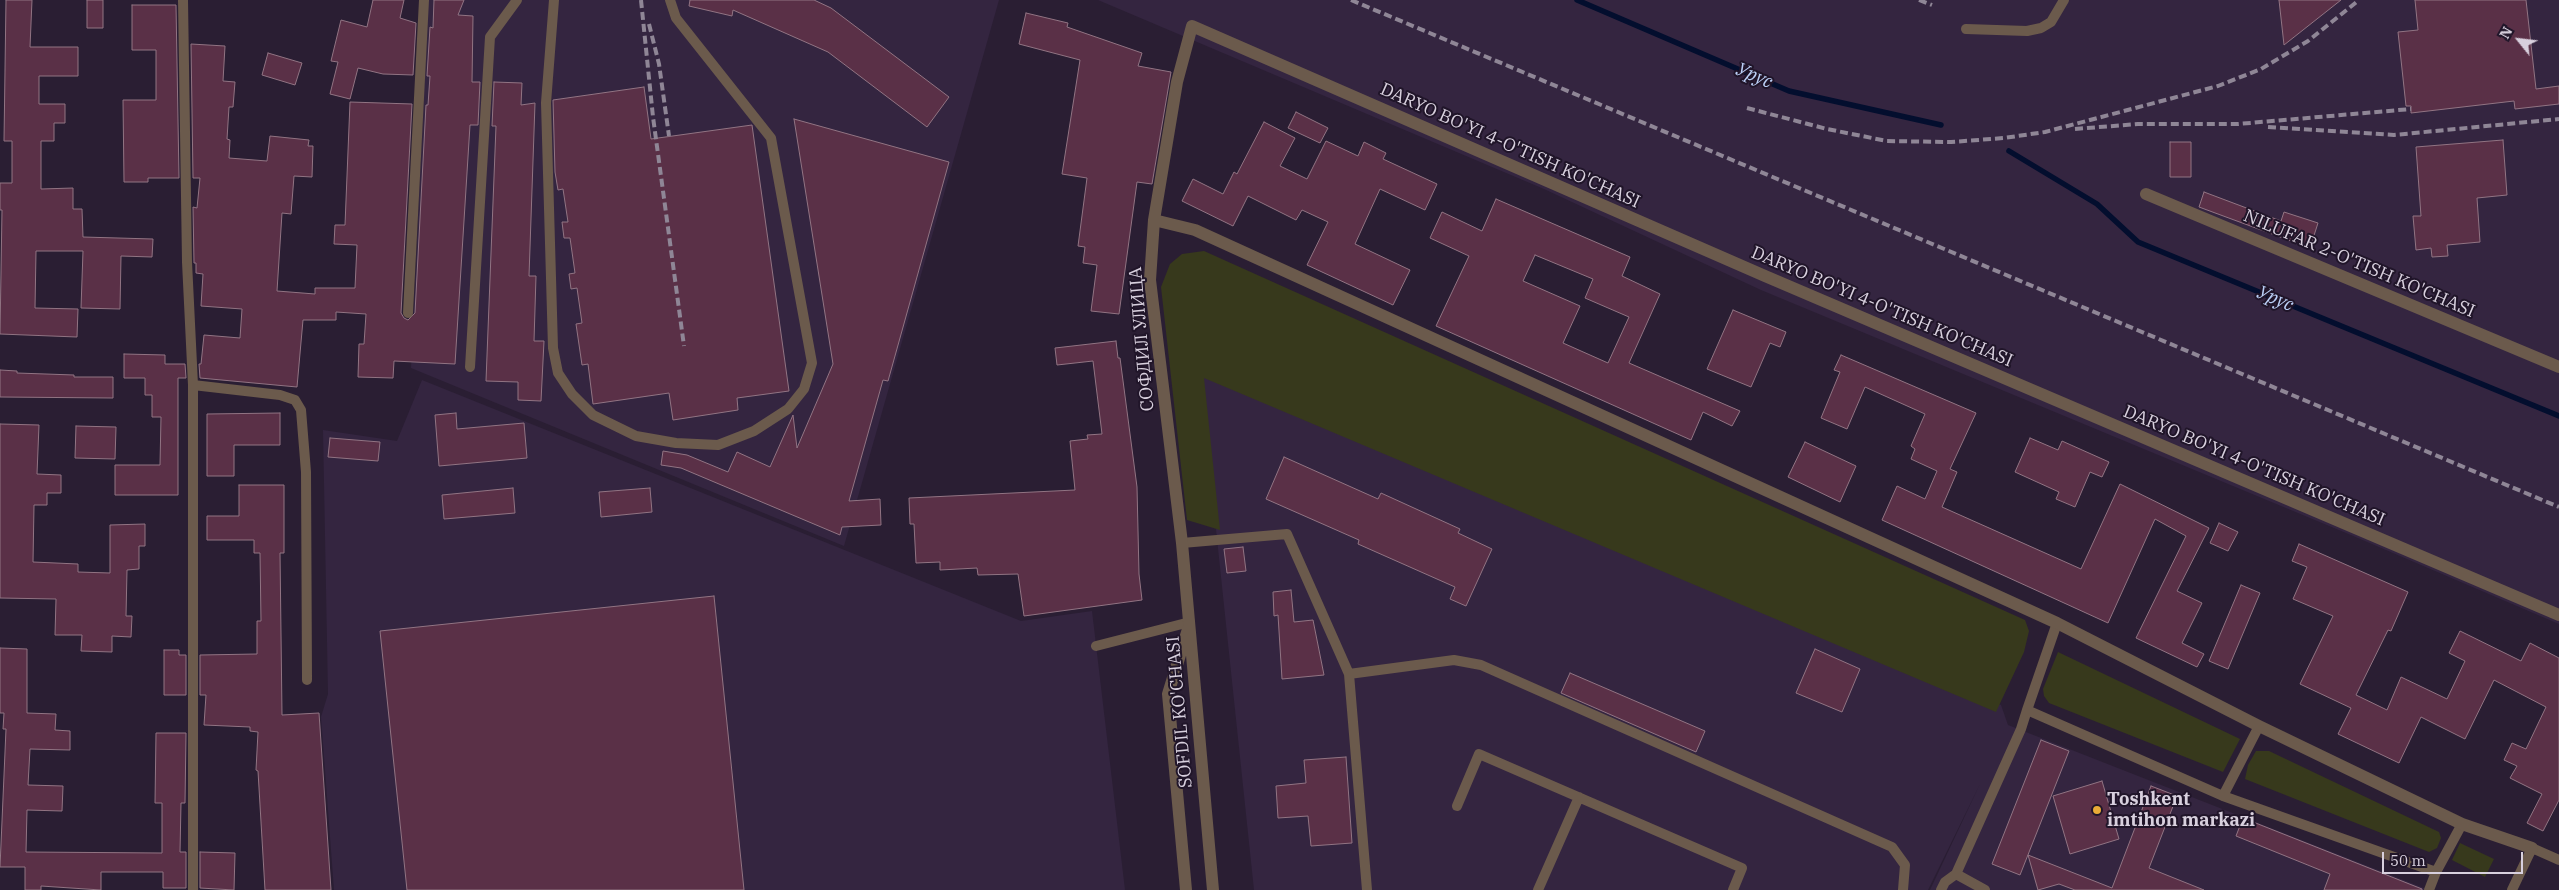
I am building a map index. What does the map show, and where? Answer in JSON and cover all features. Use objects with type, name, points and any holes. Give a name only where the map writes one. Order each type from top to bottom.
[{"type":"street","name":"СОФДИЛ УЛИЦА","points":[[1190,622],[1150,280],[1154,220],[1177,82],[1192,26]]},
{"type":"street","name":"DARYO BO'YI 4-O'TISH KO'CHASI","points":[[1192,26],[1774,280],[2559,615]]},
{"type":"street","name":"NILUFAR 2-O'TISH KO'CHASI","points":[[2146,194],[2559,367]]},
{"type":"street","points":[[1154,220],[1195,230],[2057,623],[2259,726],[2462,824],[2532,848]]},
{"type":"street","name":"SOFDIL KO'CHASI","points":[[1186,890],[1168,694],[1190,622]]},
{"type":"street","name":"SOFDIL KO'CHASI","points":[[1190,622],[1213,890]]},
{"type":"lane","points":[[183,0],[187,262],[193,385],[194,890]]},
{"type":"lane","points":[[408,313],[424,0]]},
{"type":"lane","points":[[470,367],[490,37],[517,0]]},
{"type":"lane","points":[[554,0],[546,103],[553,348],[558,373],[572,394],[593,415],[636,436],[676,443],[718,445],[754,431],[788,409],[804,389],[812,363],[771,138],[676,18],[670,0]]},
{"type":"lane","points":[[1966,29],[2028,31],[2041,28],[2051,22],[2064,0]]},
{"type":"lane","points":[[193,385],[280,395],[294,400],[302,410],[306,472],[307,680]]},
{"type":"lane","points":[[1182,542],[1288,534],[1348,674],[1367,890]]},
{"type":"lane","points":[[1096,646],[1190,622]]},
{"type":"lane","points":[[1941,890],[1945,882],[1956,874],[2021,729],[2057,623]]},
{"type":"lane","points":[[1348,674],[1454,660],[1481,666],[1892,847],[1905,865],[1903,890]]},
{"type":"lane","points":[[2027,710],[2223,796],[2436,872]]},
{"type":"lane","points":[[2223,796],[2259,726]]},
{"type":"lane","points":[[1457,806],[1479,754],[1742,868],[1733,890]]},
{"type":"lane","points":[[1538,890],[1579,797]]},
{"type":"lane","points":[[2430,890],[2436,872],[2462,824]]},
{"type":"lane","points":[[2512,890],[2532,848],[2559,860]]},
{"type":"lane","points":[[1956,874],[1963,885],[1985,890]]},
{"type":"shaded area","points":[[428,0],[999,0],[844,546],[411,368]]},
{"type":"shaded area","points":[[1098,0],[2559,0],[2559,624],[2351,535],[1761,290],[1544,189]]},
{"type":"shaded area","points":[[1199,368],[2001,705],[2008,725],[2429,890],[1930,890],[1980,784],[1928,890],[1254,890]]},
{"type":"shaded area","points":[[422,380],[1021,621],[1092,611],[1125,890],[334,890],[321,717],[328,694],[323,430],[397,441]]},
{"type":"green space","points":[[1204,251],[2025,620],[2029,631],[2024,652],[1996,712],[1204,378],[1220,530],[1187,520],[1161,287],[1170,264],[1182,254]]},
{"type":"green space","points":[[2058,652],[2240,739],[2223,772],[2049,703],[2044,696],[2043,689]]},
{"type":"green space","points":[[2256,751],[2269,751],[2439,832],[2441,838],[2437,848],[2429,852],[2245,779],[2248,765]]},
{"type":"green space","points":[[2460,843],[2494,859],[2485,877],[2452,860]]},
{"type":"building","points":[[6,0],[32,0],[30,47],[78,47],[78,76],[39,76],[39,104],[65,104],[65,123],[54,123],[54,141],[41,141],[41,189],[73,188],[73,209],[82,209],[83,237],[153,239],[152,257],[121,256],[120,309],[81,308],[83,251],[36,251],[35,308],[78,309],[77,337],[0,334],[2,210],[0,210],[0,183],[12,183],[12,141],[4,141]]},
{"type":"building","points":[[87,0],[103,0],[103,28],[87,28]]},
{"type":"building","points":[[373,0],[404,0],[400,18],[416,23],[413,75],[383,74],[358,68],[350,99],[330,94],[338,62],[331,61],[341,20],[367,27]]},
{"type":"building","points":[[434,0],[464,0],[458,15],[473,16],[472,82],[480,82],[478,125],[470,125],[455,364],[394,361],[393,378],[358,377],[359,344],[364,344],[366,314],[336,312],[336,320],[303,320],[297,387],[200,378],[199,364],[201,364],[204,335],[240,338],[242,309],[201,306],[203,274],[196,273],[196,263],[194,263],[193,207],[197,208],[200,178],[193,178],[191,44],[225,46],[223,81],[235,82],[233,107],[229,107],[227,139],[230,140],[229,158],[267,161],[270,136],[309,140],[308,146],[313,146],[312,177],[294,176],[291,214],[282,213],[277,291],[315,294],[315,288],[355,288],[357,245],[334,244],[335,225],[345,225],[350,102],[412,104],[401,313],[408,320],[415,313],[426,105],[428,105],[430,76],[427,76],[430,27],[433,28]]},
{"type":"building","points":[[690,0],[814,0],[831,8],[949,97],[927,127],[828,52],[733,10],[732,16],[689,6]]},
{"type":"building","points":[[2279,0],[2341,0],[2284,45]]},
{"type":"building","points":[[2415,0],[2526,0],[2536,89],[2559,86],[2559,104],[2515,109],[2514,101],[2411,113],[2411,106],[2406,106],[2398,32],[2418,30]]},
{"type":"building","points":[[132,5],[176,5],[179,178],[148,178],[148,182],[124,182],[123,100],[156,100],[156,50],[132,50]]},
{"type":"building","points":[[1026,13],[1068,23],[1067,27],[1142,53],[1138,66],[1171,72],[1152,184],[1137,182],[1119,314],[1091,311],[1097,265],[1083,263],[1085,247],[1078,246],[1087,178],[1062,174],[1080,60],[1019,44]]},
{"type":"building","points":[[268,53],[302,63],[295,85],[262,75]]},
{"type":"building","points":[[494,82],[522,83],[521,105],[535,103],[529,276],[536,276],[534,341],[544,341],[541,401],[518,400],[518,382],[486,381],[496,126],[492,126]]},
{"type":"building","points":[[644,87],[651,139],[752,125],[789,391],[737,398],[738,410],[673,420],[669,393],[593,404],[588,364],[582,365],[576,324],[582,323],[577,288],[571,289],[569,274],[575,273],[570,238],[564,238],[562,222],[568,222],[563,189],[558,190],[555,172],[553,100]]},
{"type":"building","points":[[1296,112],[1328,128],[1320,143],[1288,128]]},
{"type":"building","points":[[794,119],[949,162],[888,381],[883,380],[849,501],[880,499],[881,525],[842,527],[840,535],[681,468],[661,465],[663,451],[687,455],[728,472],[737,452],[770,467],[793,415],[797,448],[833,364]]},
{"type":"building","points":[[1264,122],[1295,138],[1280,166],[1307,179],[1326,141],[1358,156],[1364,142],[1386,153],[1383,159],[1437,184],[1425,210],[1380,189],[1355,244],[1410,270],[1393,305],[1307,265],[1328,222],[1302,210],[1296,220],[1248,196],[1233,226],[1182,201],[1193,179],[1223,194],[1234,172],[1237,174]]},
{"type":"building","points":[[2503,140],[2507,195],[2477,198],[2480,242],[2447,245],[2448,256],[2432,257],[2431,248],[2416,250],[2413,216],[2421,216],[2416,147]]},
{"type":"building","points":[[2170,142],[2191,142],[2191,177],[2170,177]]},
{"type":"building","points":[[2204,192],[2281,221],[2284,212],[2318,223],[2310,248],[2199,207]]},
{"type":"building","points":[[1496,199],[1630,257],[1622,276],[1660,294],[1629,363],[1740,411],[1732,426],[1703,412],[1691,440],[1436,326],[1469,256],[1430,238],[1442,212],[1482,231]],"holes":[[[1535,255],[1593,279],[1585,298],[1629,317],[1608,363],[1563,343],[1580,306],[1523,281]]]},
{"type":"building","points":[[1733,310],[1786,332],[1780,347],[1770,343],[1751,387],[1707,369]]},
{"type":"building","points":[[1116,341],[1118,358],[1120,358],[1137,487],[1139,574],[1142,600],[1024,616],[1018,574],[978,575],[977,568],[940,570],[940,562],[916,563],[914,524],[910,524],[909,498],[1075,490],[1070,441],[1088,439],[1087,435],[1102,434],[1093,361],[1057,365],[1055,348]]},
{"type":"building","points":[[124,354],[165,355],[165,364],[185,364],[186,378],[178,378],[178,495],[115,495],[115,465],[160,465],[161,417],[152,417],[152,395],[145,395],[145,378],[124,378]]},
{"type":"building","points":[[1841,355],[1976,413],[1950,469],[1957,472],[1942,507],[2081,569],[2120,484],[2209,528],[2177,591],[2202,603],[2182,643],[2204,654],[2197,667],[2136,638],[2186,536],[2155,519],[2108,623],[1882,520],[1897,486],[1925,499],[1937,471],[1911,459],[1915,449],[1911,446],[1925,414],[1865,387],[1847,429],[1821,418],[1840,372],[1834,370]]},
{"type":"building","points":[[0,370],[17,371],[17,373],[74,375],[74,377],[113,377],[113,398],[0,397]]},
{"type":"building","points":[[280,413],[280,445],[234,445],[234,476],[207,476],[207,414]]},
{"type":"building","points":[[456,413],[457,429],[524,423],[527,458],[439,466],[435,415]]},
{"type":"building","points":[[0,424],[39,425],[37,474],[61,475],[61,493],[47,493],[47,505],[34,505],[33,562],[78,564],[78,572],[110,573],[110,525],[145,524],[145,546],[139,546],[139,569],[127,570],[126,616],[132,616],[131,637],[112,636],[112,652],[81,651],[82,635],[55,635],[56,599],[0,598]]},
{"type":"building","points":[[76,426],[116,427],[115,459],[75,458]]},
{"type":"building","points":[[330,438],[380,442],[378,461],[328,457]]},
{"type":"building","points":[[2030,438],[2058,450],[2062,441],[2109,462],[2102,477],[2090,472],[2075,507],[2056,499],[2059,492],[2015,472]]},
{"type":"building","points":[[1805,442],[1856,466],[1840,502],[1788,477]]},
{"type":"building","points":[[1284,457],[1378,499],[1381,493],[1460,529],[1458,533],[1492,549],[1466,606],[1450,599],[1455,587],[1358,544],[1359,540],[1266,499]]},
{"type":"building","points":[[239,485],[284,485],[284,553],[280,553],[282,715],[319,713],[331,890],[265,890],[258,771],[256,770],[258,732],[250,731],[250,727],[204,725],[206,695],[200,695],[200,655],[257,654],[257,621],[261,621],[260,553],[254,553],[254,540],[207,540],[207,516],[239,516]]},
{"type":"building","points":[[513,488],[515,513],[444,519],[442,495]]},
{"type":"building","points":[[650,488],[652,512],[601,517],[599,492]]},
{"type":"building","points":[[2219,523],[2238,532],[2228,551],[2210,543]]},
{"type":"building","points":[[2299,544],[2408,592],[2391,631],[2388,630],[2356,695],[2387,710],[2401,677],[2447,699],[2465,661],[2449,653],[2460,631],[2521,661],[2530,643],[2559,658],[2559,800],[2543,831],[2527,823],[2542,794],[2510,778],[2517,766],[2504,760],[2512,743],[2526,749],[2546,707],[2494,680],[2465,739],[2421,717],[2399,763],[2338,734],[2351,708],[2300,684],[2333,616],[2293,599],[2307,567],[2292,561]]},
{"type":"building","points":[[1243,547],[1246,571],[1227,573],[1224,549]]},
{"type":"building","points":[[2241,585],[2260,593],[2228,669],[2209,661]]},
{"type":"building","points":[[1291,590],[1294,622],[1313,620],[1324,675],[1282,679],[1278,615],[1274,616],[1273,592]]},
{"type":"building","points":[[714,596],[744,890],[407,890],[380,631]]},
{"type":"building","points":[[0,648],[27,649],[27,713],[56,714],[55,730],[70,731],[70,750],[30,749],[28,785],[63,786],[62,811],[27,810],[26,852],[162,853],[162,803],[155,803],[156,733],[186,733],[185,803],[181,803],[180,852],[186,852],[186,888],[163,888],[163,872],[101,872],[101,890],[41,886],[41,890],[25,890],[25,867],[0,867],[6,729],[3,729],[4,713],[0,713]]},
{"type":"building","points":[[1815,649],[1860,669],[1842,712],[1796,693]]},
{"type":"building","points":[[164,650],[179,650],[179,655],[186,655],[186,695],[164,695]]},
{"type":"building","points":[[1570,673],[1705,731],[1696,752],[1561,693]]},
{"type":"building","points":[[2041,740],[2069,751],[2020,875],[1992,864]]},
{"type":"building","points":[[1346,757],[1352,843],[1311,846],[1308,816],[1278,818],[1276,786],[1306,783],[1304,760]]},
{"type":"building","points":[[2102,781],[2119,839],[2070,854],[2053,796]]},
{"type":"building","points":[[2151,786],[2177,796],[2149,868],[2204,890],[2075,890],[2059,884],[2038,890],[2028,855],[2112,888]]},
{"type":"building","points":[[2243,818],[2422,890],[2324,890],[2330,874],[2236,836]]},
{"type":"building","points":[[200,852],[235,853],[234,890],[200,888]]},
{"type":"waterway","name":"Урус","points":[[1577,0],[1789,91],[1941,125]]},
{"type":"waterway","name":"Урус","points":[[2009,151],[2097,204],[2138,242],[2559,416]]},
{"type":"railway","points":[[641,0],[653,117],[684,346]]},
{"type":"railway","points":[[1351,0],[2559,507]]},
{"type":"railway","points":[[1919,0],[1932,5]]},
{"type":"railway","points":[[1747,108],[1827,129],[1887,141],[1951,142],[2004,138],[2045,132],[2218,86],[2261,69],[2308,41],[2359,0]]},
{"type":"railway","points":[[649,24],[659,64],[669,136]]},
{"type":"railway","points":[[2075,129],[2138,124],[2238,124],[2411,109]]},
{"type":"railway","points":[[2268,127],[2394,135],[2559,119]]},
{"type":"place","name":"Toshkent imtihon markazi","points":[[2097,810]]}]
